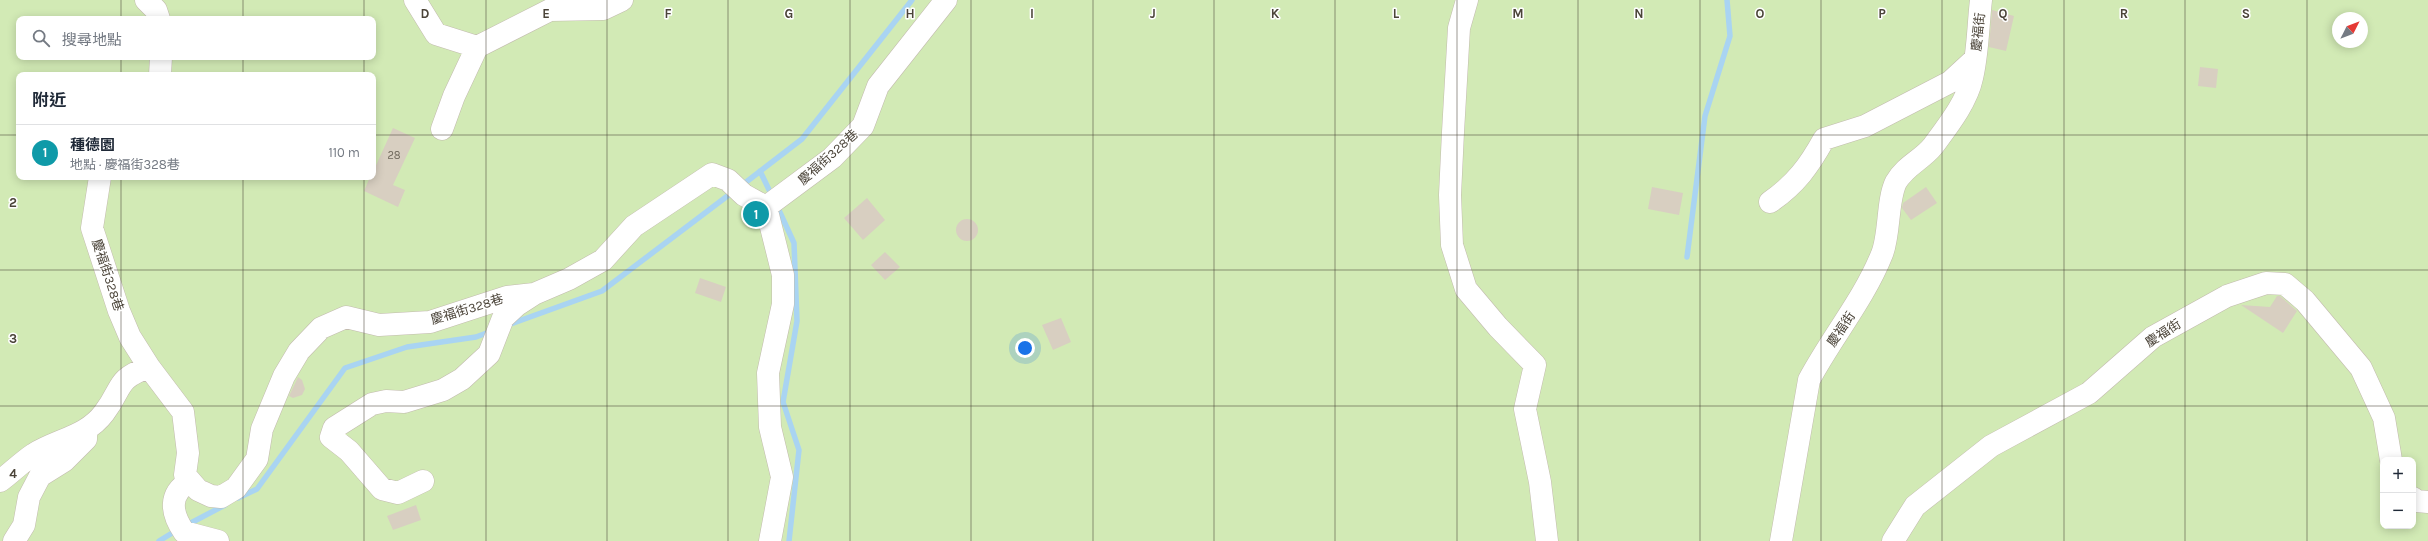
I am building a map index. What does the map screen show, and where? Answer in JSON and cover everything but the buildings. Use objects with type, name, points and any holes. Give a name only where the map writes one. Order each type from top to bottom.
[{"type":"street","points":[[146,0],[156,10],[158,16]]},
{"type":"street","points":[[415,0],[436,34],[477,47]]},
{"type":"street","points":[[442,129],[454,96],[477,47],[550,10],[603,10],[622,0]]},
{"type":"street","name":"慶福街328巷","points":[[100,180],[92,228],[119,311],[130,337],[149,367],[183,412],[188,453],[185,475],[198,490],[211,496],[221,497],[236,488],[244,479],[257,459],[262,429],[284,376],[299,351],[321,328],[346,317],[379,325],[430,322],[507,297],[534,294],[568,279],[603,260],[634,226],[712,174],[728,180],[744,195],[772,204],[832,158],[863,126],[878,86],[946,0]]},
{"type":"street","points":[[1467,0],[1459,28],[1450,195],[1452,245],[1466,289],[1498,327],[1535,365],[1525,409],[1540,482],[1547,541]]},
{"type":"street","name":"慶福街","points":[[1781,541],[1809,380],[1820,360],[1856,306],[1883,252],[1896,183],[1908,166],[1932,148],[1958,109],[1972,80],[1981,0]]},
{"type":"street","points":[[1770,202],[1784,192],[1807,169],[1824,139],[1865,126],[1950,82],[1975,58]]},
{"type":"street","points":[[160,72],[161,60]]},
{"type":"street","points":[[770,541],[782,477],[770,427],[768,373],[783,304],[783,275],[772,204]]},
{"type":"street","name":"慶福街","points":[[1894,541],[1915,506],[1991,446],[2089,393],[2153,337],[2227,296],[2266,283],[2285,284],[2305,301],[2361,368],[2384,418],[2390,457]]},
{"type":"street","points":[[423,481],[398,493],[382,489],[349,451],[331,437],[334,428],[372,404],[386,401],[404,402],[443,390],[462,380],[489,354],[500,328],[517,305],[534,294]]},
{"type":"street","points":[[0,481],[34,454],[86,431],[104,413],[119,386],[130,374],[149,367]]},
{"type":"street","points":[[14,541],[24,524],[29,497],[40,476],[64,461],[86,439],[86,431]]},
{"type":"street","points":[[190,481],[180,487],[173,502],[180,526],[218,541]]},
{"type":"street","points":[[2416,500],[2428,502]]},
{"type":"green space","points":[[0,0],[2428,0],[2428,541],[0,541]]},
{"type":"waterway","points":[[741,186],[802,139],[912,0]]},
{"type":"waterway","points":[[1687,257],[1705,116],[1730,36],[1727,0]]},
{"type":"waterway","points":[[760,171],[772,196]]},
{"type":"waterway","points":[[508,325],[602,291],[734,191]]},
{"type":"waterway","points":[[777,206],[794,243],[797,321],[783,402],[799,450],[789,541]]},
{"type":"waterway","points":[[238,498],[257,489],[345,368],[407,347],[476,337],[492,331]]},
{"type":"waterway","points":[[185,526],[225,505]]},
{"type":"waterway","points":[[159,541],[177,530]]},
{"type":"place","name":"種德園","points":[[756,214]]}]
